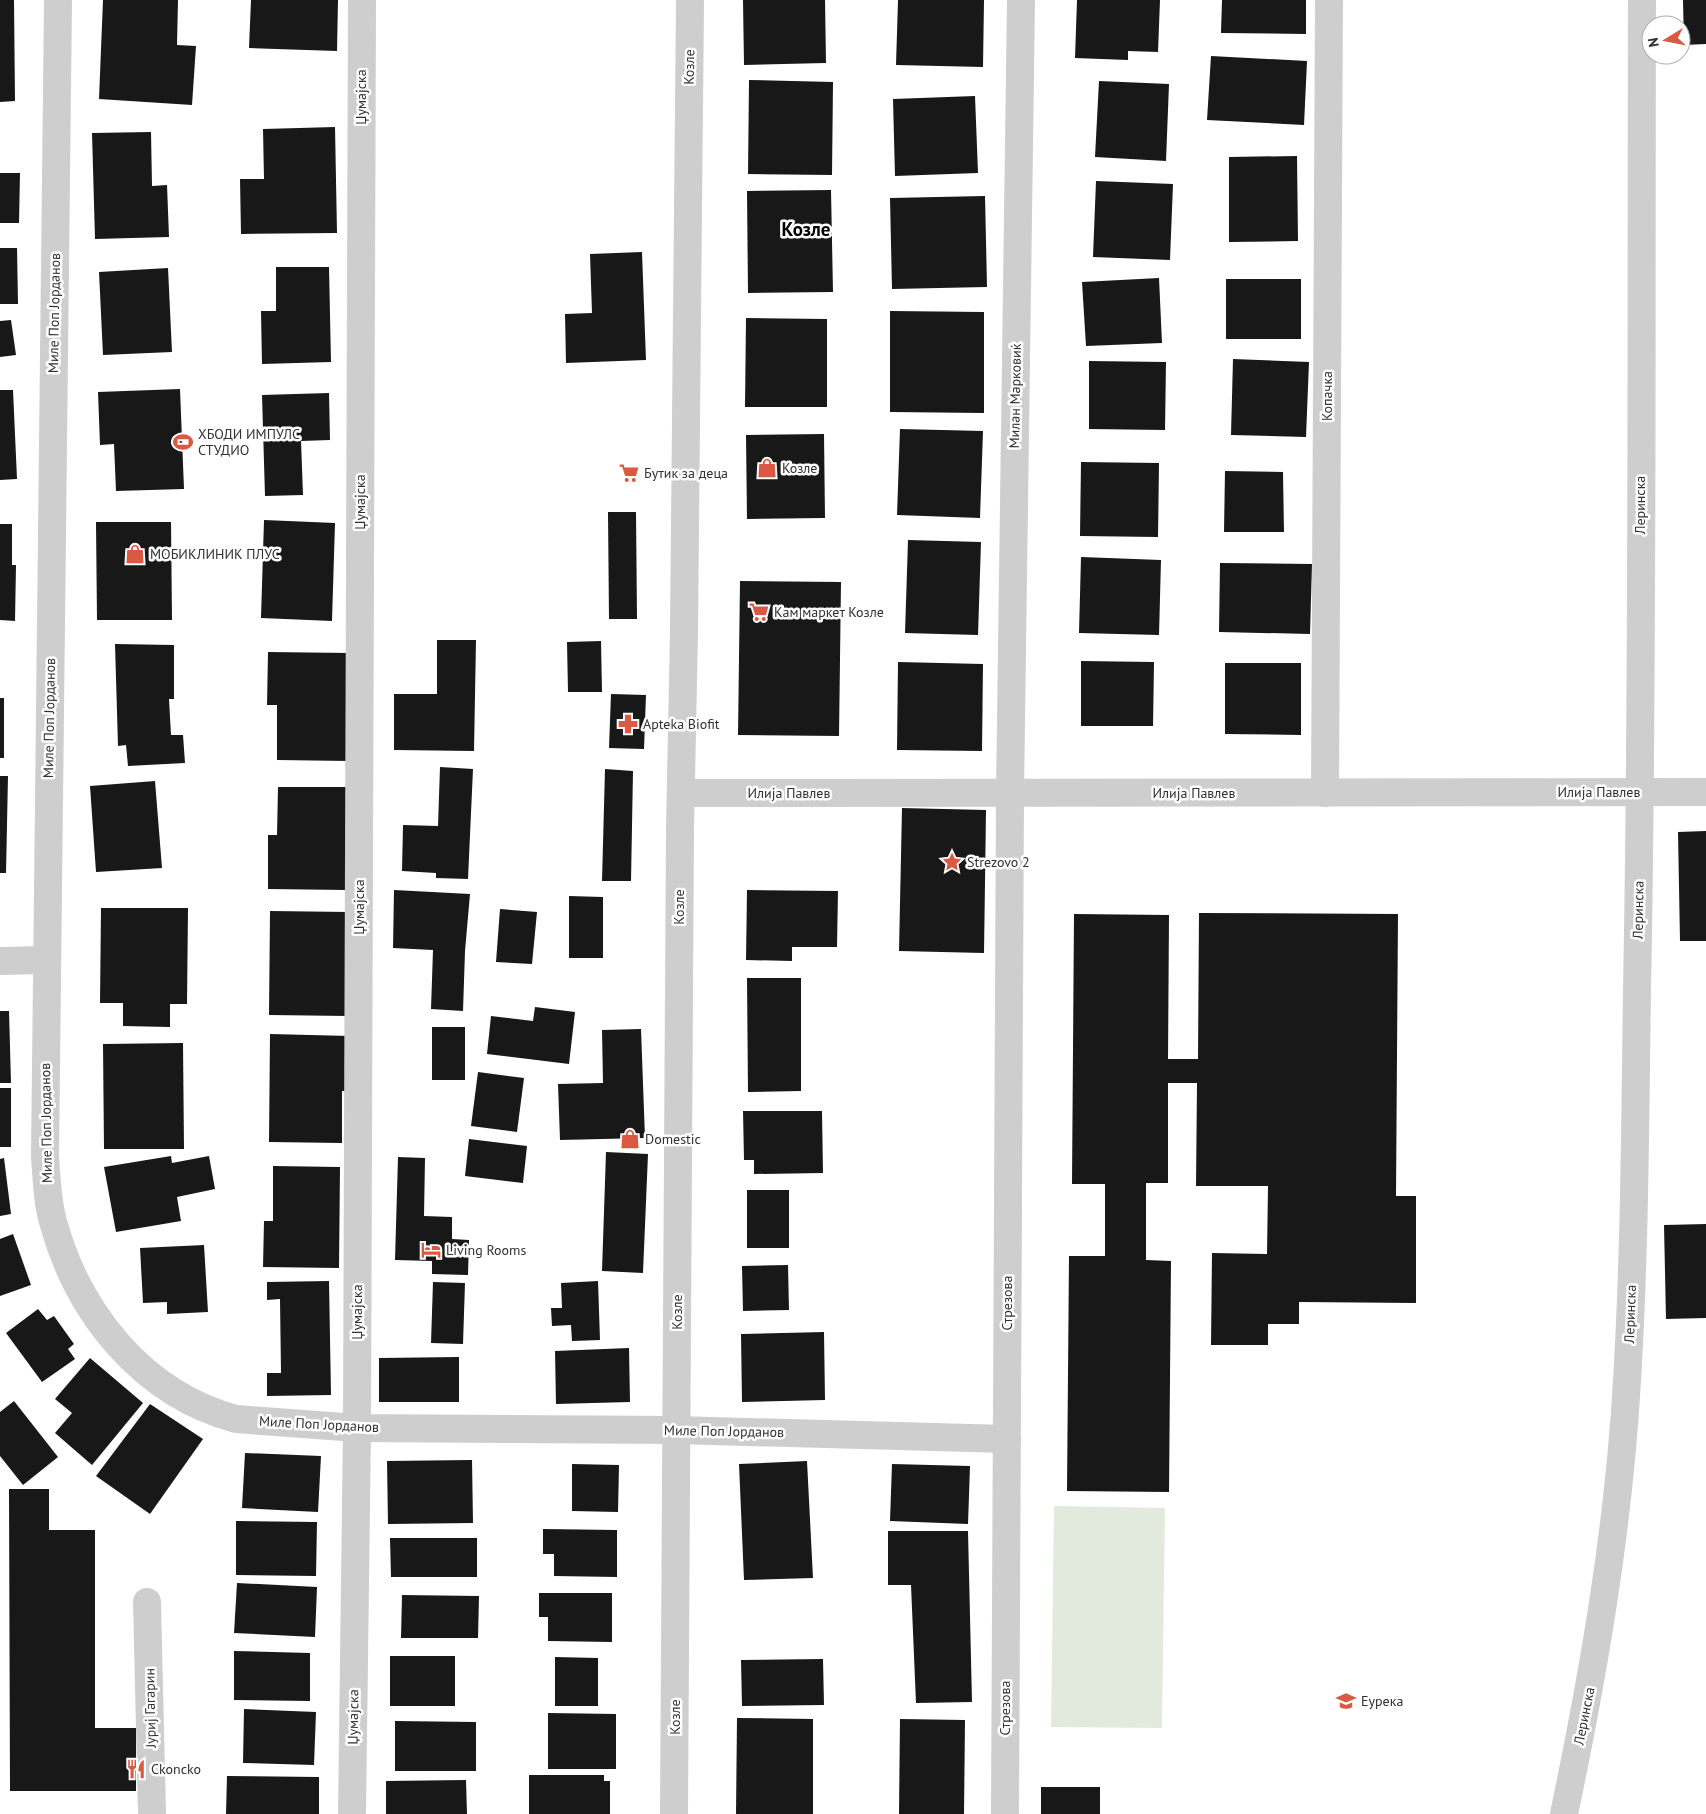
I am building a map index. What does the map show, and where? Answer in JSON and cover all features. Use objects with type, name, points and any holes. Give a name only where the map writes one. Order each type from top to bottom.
[{"type":"street","name":"Миле Поп Јорданов","points":[[58,0],[45,1157],[53,1223],[63,1255],[77,1287],[96,1318],[148,1374],[184,1398],[219,1414],[236,1419],[357,1428],[676,1430],[1007,1439]]},
{"type":"street","name":"Џумајска","points":[[352,1814],[357,1428],[362,0]]},
{"type":"street","name":"Козле","points":[[674,1814],[680,829],[682,793],[690,0]]},
{"type":"street","name":"Милан Марковиќ","points":[[1010,793],[1021,0]]},
{"type":"street","name":"Копачка","points":[[1325,793],[1329,0]]},
{"type":"street","name":"Леринска","points":[[1564,1814],[1589,1693],[1613,1531],[1627,1382],[1633,1218],[1640,792],[1642,0]]},
{"type":"street","name":"Илија Павлев","points":[[682,793],[1706,792]]},
{"type":"street","name":"Стрезова","points":[[1005,1814],[1010,793]]},
{"type":"street","points":[[0,961],[46,960]]},
{"type":"street","name":"Јуриј Гагарин","points":[[147,1602],[152,1814]]},
{"type":"shaded area","points":[[1054,1506],[1165,1508],[1162,1728],[1051,1727]]},
{"type":"building","points":[[0,0],[14,0],[15,101],[0,102]]},
{"type":"building","points":[[103,0],[178,0],[177,45],[196,46],[192,105],[99,99]]},
{"type":"building","points":[[251,0],[338,0],[337,51],[249,48]]},
{"type":"building","points":[[743,0],[825,0],[826,63],[744,65]]},
{"type":"building","points":[[898,0],[984,0],[983,67],[896,65]]},
{"type":"building","points":[[1077,0],[1160,0],[1158,52],[1128,51],[1128,60],[1075,58]]},
{"type":"building","points":[[1222,0],[1306,0],[1306,34],[1221,33]]},
{"type":"building","points":[[1683,0],[1706,0],[1706,44],[1691,45],[1691,15],[1683,15]]},
{"type":"building","points":[[1211,56],[1307,61],[1304,125],[1207,120]]},
{"type":"building","points":[[749,80],[833,82],[832,175],[748,174]]},
{"type":"building","points":[[1099,81],[1169,84],[1166,161],[1095,157]]},
{"type":"building","points":[[975,96],[978,173],[895,176],[893,99]]},
{"type":"building","points":[[335,127],[337,233],[241,234],[240,179],[264,179],[263,129]]},
{"type":"building","points":[[151,132],[152,186],[167,185],[169,237],[95,239],[92,133]]},
{"type":"building","points":[[1297,156],[1298,241],[1229,242],[1229,157]]},
{"type":"building","points":[[0,173],[20,173],[19,223],[0,223]]},
{"type":"building","points":[[1096,181],[1173,184],[1170,260],[1093,257]]},
{"type":"building","points":[[831,190],[833,292],[748,293],[747,191]]},
{"type":"building","points":[[985,196],[987,287],[892,289],[890,198]]},
{"type":"building","points":[[0,248],[17,248],[18,304],[0,304]]},
{"type":"building","points":[[642,252],[646,360],[566,363],[565,314],[592,313],[590,254]]},
{"type":"building","points":[[276,267],[329,267],[331,362],[262,364],[261,311],[276,311]]},
{"type":"building","points":[[168,268],[172,352],[103,355],[99,272]]},
{"type":"building","points":[[1159,278],[1162,343],[1086,346],[1082,282]]},
{"type":"building","points":[[1226,279],[1301,279],[1301,339],[1226,339]]},
{"type":"building","points":[[890,311],[984,312],[984,413],[890,412]]},
{"type":"building","points":[[746,318],[827,319],[827,407],[745,407]]},
{"type":"building","points":[[11,320],[16,355],[0,357],[0,321]]},
{"type":"building","points":[[1233,359],[1309,362],[1306,437],[1231,435]]},
{"type":"building","points":[[1089,361],[1166,362],[1165,430],[1089,429]]},
{"type":"building","points":[[180,389],[184,489],[116,491],[114,444],[100,445],[98,392]]},
{"type":"building","points":[[0,390],[13,390],[17,479],[0,480]]},
{"type":"building","points":[[329,393],[330,440],[301,441],[303,495],[265,496],[262,395]]},
{"type":"building","points":[[900,429],[983,431],[980,518],[897,515]]},
{"type":"building","points":[[824,434],[825,518],[747,519],[746,435]]},
{"type":"building","points":[[1081,462],[1159,463],[1158,537],[1080,536]]},
{"type":"building","points":[[1225,471],[1283,472],[1284,532],[1224,532]]},
{"type":"building","points":[[608,512],[636,512],[637,619],[609,619]]},
{"type":"building","points":[[264,520],[335,523],[332,621],[261,618]]},
{"type":"building","points":[[96,522],[171,522],[172,620],[97,620]]},
{"type":"building","points":[[0,524],[12,524],[12,565],[16,565],[15,621],[0,620]]},
{"type":"building","points":[[908,540],[981,542],[978,635],[905,633]]},
{"type":"building","points":[[1081,557],[1161,560],[1159,635],[1079,633]]},
{"type":"building","points":[[1220,563],[1312,564],[1310,634],[1219,632]]},
{"type":"building","points":[[740,581],[841,582],[839,736],[738,735]]},
{"type":"building","points":[[437,640],[476,640],[474,751],[394,750],[394,694],[437,694]]},
{"type":"building","points":[[601,641],[602,692],[568,692],[567,642]]},
{"type":"building","points":[[115,644],[174,645],[174,699],[169,699],[171,735],[183,735],[185,763],[128,766],[126,745],[118,746]]},
{"type":"building","points":[[268,652],[350,653],[349,761],[277,760],[277,705],[267,705]]},
{"type":"building","points":[[1081,661],[1154,662],[1153,726],[1081,726]]},
{"type":"building","points":[[898,662],[983,664],[982,751],[897,750]]},
{"type":"building","points":[[1225,663],[1301,663],[1301,735],[1225,734]]},
{"type":"building","points":[[611,694],[646,695],[644,749],[609,748]]},
{"type":"building","points":[[0,698],[4,698],[4,758],[0,758]]},
{"type":"building","points":[[440,767],[473,769],[468,879],[436,878],[436,873],[402,871],[403,825],[438,826]]},
{"type":"building","points":[[605,769],[633,771],[631,881],[602,881]]},
{"type":"building","points":[[0,776],[8,776],[6,873],[0,873]]},
{"type":"building","points":[[155,781],[162,868],[96,872],[90,786]]},
{"type":"building","points":[[278,787],[348,787],[347,890],[268,889],[268,835],[277,835]]},
{"type":"building","points":[[902,808],[986,810],[984,953],[899,951]]},
{"type":"building","points":[[1706,831],[1706,941],[1680,941],[1678,832]]},
{"type":"building","points":[[394,890],[470,894],[465,951],[463,1011],[431,1009],[433,950],[393,948]]},
{"type":"building","points":[[747,890],[838,891],[837,947],[792,947],[792,961],[746,960]]},
{"type":"building","points":[[569,896],[603,897],[603,958],[569,958]]},
{"type":"building","points":[[101,908],[188,908],[187,1004],[170,1004],[170,1027],[123,1026],[123,1003],[100,1003]]},
{"type":"building","points":[[500,909],[537,912],[532,964],[496,962]]},
{"type":"building","points":[[270,911],[349,912],[348,1016],[269,1015]]},
{"type":"building","points":[[1199,913],[1398,914],[1396,1196],[1416,1196],[1416,1303],[1299,1302],[1299,1324],[1268,1324],[1268,1345],[1211,1345],[1212,1253],[1267,1254],[1268,1186],[1196,1186],[1197,1083],[1168,1083],[1168,1183],[1146,1183],[1146,1260],[1171,1261],[1169,1492],[1067,1491],[1069,1256],[1105,1256],[1105,1184],[1072,1184],[1074,914],[1169,915],[1168,1059],[1198,1059]]},
{"type":"building","points":[[747,978],[801,978],[801,1091],[748,1092]]},
{"type":"building","points":[[535,1007],[575,1012],[569,1064],[487,1054],[491,1016],[533,1021]]},
{"type":"building","points":[[0,1011],[9,1011],[11,1083],[0,1083]]},
{"type":"building","points":[[432,1027],[465,1027],[465,1080],[432,1080]]},
{"type":"building","points":[[641,1029],[645,1138],[560,1140],[558,1084],[603,1083],[602,1030]]},
{"type":"building","points":[[270,1034],[350,1036],[350,1091],[342,1091],[342,1143],[269,1142]]},
{"type":"building","points":[[183,1043],[184,1149],[104,1149],[103,1044]]},
{"type":"building","points":[[478,1072],[524,1078],[517,1132],[471,1126]]},
{"type":"building","points":[[0,1088],[11,1088],[11,1147],[0,1147]]},
{"type":"building","points":[[743,1111],[822,1111],[823,1173],[754,1174],[754,1160],[744,1160]]},
{"type":"building","points":[[469,1139],[527,1146],[523,1183],[465,1176]]},
{"type":"building","points":[[606,1152],[648,1154],[643,1273],[602,1271]]},
{"type":"building","points":[[171,1156],[172,1163],[209,1156],[215,1189],[177,1197],[181,1221],[116,1232],[104,1167]]},
{"type":"building","points":[[398,1157],[425,1158],[424,1216],[452,1217],[452,1239],[469,1240],[468,1275],[432,1274],[432,1261],[395,1260]]},
{"type":"building","points":[[4,1158],[11,1214],[0,1216],[0,1159]]},
{"type":"building","points":[[273,1166],[340,1167],[339,1268],[263,1267],[264,1221],[273,1221]]},
{"type":"building","points":[[747,1190],[789,1190],[789,1248],[747,1248]]},
{"type":"building","points":[[1706,1224],[1706,1318],[1666,1319],[1664,1225]]},
{"type":"building","points":[[13,1234],[31,1285],[0,1296],[0,1239]]},
{"type":"building","points":[[204,1245],[208,1312],[167,1314],[167,1302],[143,1303],[140,1248]]},
{"type":"building","points":[[788,1265],[789,1310],[743,1311],[742,1266]]},
{"type":"building","points":[[329,1281],[331,1395],[267,1396],[267,1373],[281,1373],[280,1299],[267,1300],[267,1282]]},
{"type":"building","points":[[598,1281],[600,1340],[572,1341],[571,1325],[552,1326],[551,1308],[562,1308],[561,1283]]},
{"type":"building","points":[[433,1282],[465,1283],[463,1344],[431,1343]]},
{"type":"building","points":[[38,1309],[47,1320],[54,1316],[74,1344],[68,1349],[75,1359],[42,1382],[6,1333]]},
{"type":"building","points":[[824,1332],[825,1400],[742,1402],[741,1334]]},
{"type":"building","points":[[629,1348],[630,1402],[556,1404],[555,1351]]},
{"type":"building","points":[[459,1357],[459,1402],[379,1402],[379,1358]]},
{"type":"building","points":[[90,1358],[143,1403],[92,1465],[55,1433],[72,1413],[55,1399]]},
{"type":"building","points":[[14,1401],[58,1457],[23,1485],[0,1456],[0,1412]]},
{"type":"building","points":[[150,1404],[203,1439],[150,1514],[96,1476]]},
{"type":"building","points":[[245,1453],[321,1456],[318,1512],[242,1508]]},
{"type":"building","points":[[472,1460],[473,1523],[388,1524],[387,1461]]},
{"type":"building","points":[[807,1461],[813,1578],[744,1580],[739,1464]]},
{"type":"building","points":[[572,1464],[619,1465],[618,1512],[572,1511]]},
{"type":"building","points":[[892,1464],[970,1466],[968,1524],[890,1521]]},
{"type":"building","points":[[9,1489],[49,1489],[49,1530],[95,1530],[95,1728],[136,1728],[136,1791],[10,1791]]},
{"type":"building","points":[[236,1521],[317,1522],[316,1576],[236,1575]]},
{"type":"building","points":[[543,1529],[617,1530],[617,1577],[554,1576],[554,1554],[543,1554]]},
{"type":"building","points":[[888,1531],[968,1531],[972,1702],[916,1703],[911,1585],[888,1585]]},
{"type":"building","points":[[390,1538],[477,1538],[477,1577],[391,1577]]},
{"type":"building","points":[[237,1583],[317,1587],[315,1637],[234,1633]]},
{"type":"building","points":[[539,1593],[612,1593],[612,1642],[548,1641],[548,1617],[539,1617]]},
{"type":"building","points":[[402,1595],[479,1596],[478,1638],[401,1638]]},
{"type":"building","points":[[234,1651],[310,1653],[310,1701],[234,1700]]},
{"type":"building","points":[[390,1656],[455,1656],[455,1706],[390,1706]]},
{"type":"building","points":[[555,1657],[598,1658],[598,1706],[555,1706]]},
{"type":"building","points":[[823,1659],[824,1705],[742,1706],[741,1660]]},
{"type":"building","points":[[244,1709],[316,1712],[314,1765],[243,1763]]},
{"type":"building","points":[[548,1713],[616,1714],[616,1769],[548,1769]]},
{"type":"building","points":[[737,1718],[813,1719],[813,1814],[736,1814]]},
{"type":"building","points":[[900,1719],[965,1720],[964,1814],[899,1814]]},
{"type":"building","points":[[395,1721],[476,1722],[476,1771],[395,1771]]},
{"type":"building","points":[[529,1775],[604,1775],[604,1781],[610,1781],[610,1814],[529,1814]]},
{"type":"building","points":[[227,1776],[319,1777],[319,1814],[226,1814]]},
{"type":"building","points":[[466,1780],[467,1814],[386,1814],[386,1781]]},
{"type":"building","points":[[1041,1787],[1100,1787],[1100,1814],[1041,1814]]},
{"type":"place","name":"ХБОДИ ИМПУЛС СТУДИО","points":[[183,442]]},
{"type":"place","name":"Козле","points":[[767,468]]},
{"type":"place","name":"Бутик за деца","points":[[629,473]]},
{"type":"place","name":"МОБИКЛИНИК ПЛУС","points":[[135,554]]},
{"type":"place","name":"Кам маркет Козле","points":[[759,612]]},
{"type":"place","name":"Apteka Biofit","points":[[628,724]]},
{"type":"place","name":"Strezovo 2","points":[[952,862]]},
{"type":"place","name":"Domestic","points":[[630,1139]]},
{"type":"place","name":"Living Rooms","points":[[431,1250]]},
{"type":"place","name":"Еурека","points":[[1346,1701]]},
{"type":"place","name":"Ckoncko","points":[[136,1769]]},
{"type":"district","name":"Козле","points":[[806,229]]}]
